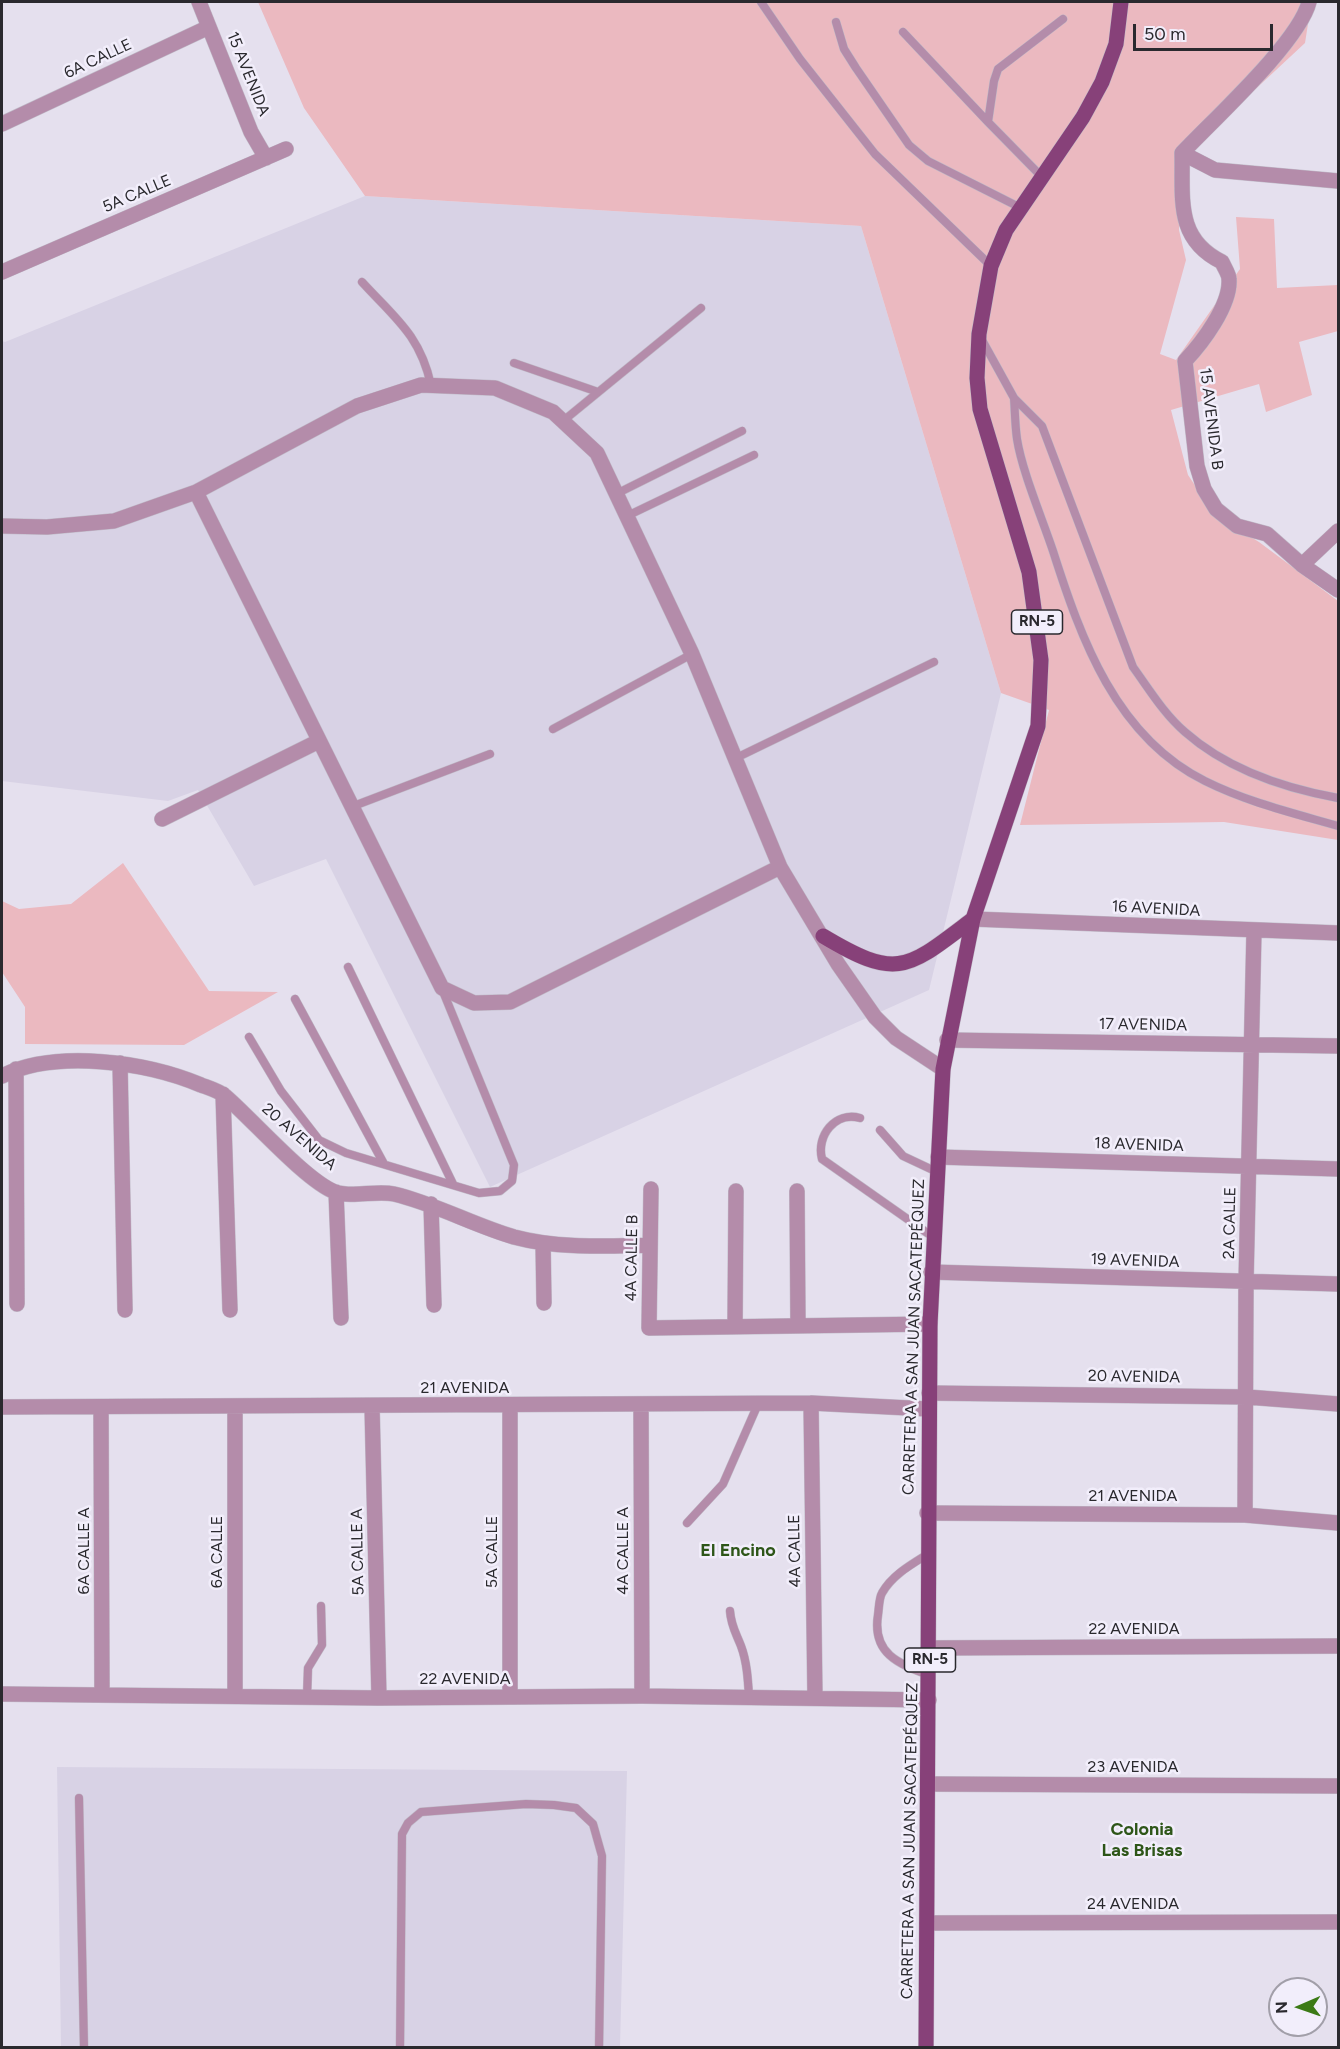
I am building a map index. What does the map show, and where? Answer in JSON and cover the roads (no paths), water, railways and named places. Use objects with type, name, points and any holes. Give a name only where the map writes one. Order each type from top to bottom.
[{"type":"main road","name":"CARRETERA A SAN JUAN SACATEPÉQUEZ","points":[[926,2048],[930,1648],[927,1513],[928,1393],[931,1272],[943,1069],[973,919],[1038,726],[1041,660],[1029,572],[980,409],[977,378],[983,299],[991,266],[1005,230],[1083,117],[1102,82],[1116,44],[1120,2]]},
{"type":"main road","points":[[823,936],[872,962],[901,964],[919,958],[973,919]]},
{"type":"street","name":"15 AVENIDA","points":[[199,2],[251,132],[266,158]]},
{"type":"street","points":[[1309,2],[1306,16],[1269,62],[1182,153],[1215,170],[1338,182]]},
{"type":"street","name":"6A CALLE","points":[[2,124],[209,27]]},
{"type":"street","name":"5A CALLE","points":[[2,272],[286,149]]},
{"type":"street","name":"15 AVENIDA B","points":[[1182,153],[1184,211],[1190,235],[1204,253],[1222,262],[1229,279],[1225,300],[1214,322],[1201,344],[1185,361],[1197,466],[1204,489],[1216,509],[1237,526],[1267,534],[1302,565],[1338,590]]},
{"type":"street","points":[[2,526],[47,527],[114,521],[196,492],[357,406],[421,385],[495,388],[553,412],[597,453],[692,654],[780,867],[838,964],[875,1017],[896,1038],[943,1069]]},
{"type":"street","points":[[196,492],[442,988],[474,1003],[510,1002],[780,867]]},
{"type":"street","points":[[1302,565],[1338,531]]},
{"type":"street","points":[[162,819],[319,741]]},
{"type":"street","name":"16 AVENIDA","points":[[973,919],[1338,933]]},
{"type":"street","name":"2A CALLE","points":[[1245,1515],[1246,1282],[1254,931]]},
{"type":"street","name":"17 AVENIDA","points":[[947,1040],[1338,1046]]},
{"type":"street","name":"20 AVENIDA","points":[[2,1076],[16,1069],[72,1061],[120,1063],[182,1077],[223,1094],[309,1174],[336,1192],[391,1193],[431,1204],[513,1237],[543,1243],[576,1246],[650,1245]]},
{"type":"street","points":[[120,1063],[125,1310]]},
{"type":"street","points":[[16,1069],[17,1304]]},
{"type":"street","points":[[223,1094],[231,1310]]},
{"type":"street","name":"18 AVENIDA","points":[[937,1165],[1338,1168]]},
{"type":"street","name":"4A CALLE B","points":[[651,1189],[649,1328],[735,1326]]},
{"type":"street","points":[[736,1191],[735,1326],[930,1324]]},
{"type":"street","points":[[797,1191],[798,1326]]},
{"type":"street","points":[[336,1192],[341,1318]]},
{"type":"street","points":[[431,1204],[434,1305]]},
{"type":"street","points":[[543,1243],[544,1303]]},
{"type":"street","name":"19 AVENIDA","points":[[931,1272],[1338,1284]]},
{"type":"street","name":"20 AVENIDA","points":[[928,1393],[1247,1397],[1338,1404]]},
{"type":"street","name":"21 AVENIDA","points":[[2,1407],[641,1406],[811,1403],[928,1409]]},
{"type":"street","name":"4A CALLE","points":[[811,1403],[815,1698]]},
{"type":"street","name":"5A CALLE A","points":[[372,1406],[379,1698]]},
{"type":"street","name":"5A CALLE","points":[[510,1406],[510,1697]]},
{"type":"street","name":"4A CALLE A","points":[[641,1406],[642,1696]]},
{"type":"street","name":"6A CALLE A","points":[[102,1407],[102,1694]]},
{"type":"street","name":"6A CALLE","points":[[234,1407],[235,1696]]},
{"type":"street","name":"21 AVENIDA","points":[[927,1513],[1245,1515],[1338,1523]]},
{"type":"street","name":"22 AVENIDA","points":[[930,1648],[1338,1646]]},
{"type":"street","name":"22 AVENIDA","points":[[2,1694],[379,1698],[642,1696],[929,1700]]},
{"type":"street","name":"23 AVENIDA","points":[[928,1784],[1338,1786]]},
{"type":"street","name":"24 AVENIDA","points":[[927,1923],[1338,1922]]},
{"type":"lane","points":[[761,2],[800,59],[875,154],[991,266]]},
{"type":"lane","points":[[988,122],[998,69],[1063,19]]},
{"type":"lane","points":[[836,22],[844,49],[909,145],[928,161],[1021,208]]},
{"type":"lane","points":[[903,32],[1042,177]]},
{"type":"lane","points":[[362,282],[410,333],[421,350],[430,385]]},
{"type":"lane","points":[[563,421],[701,309]]},
{"type":"lane","points":[[980,334],[1014,398],[1042,426],[1133,668],[1156,701],[1184,731],[1217,756],[1248,772],[1283,785],[1338,798]]},
{"type":"lane","points":[[514,363],[598,392]]},
{"type":"lane","points":[[1014,398],[1017,440],[1088,650],[1106,685],[1131,719],[1166,755],[1203,780],[1248,800],[1338,826]]},
{"type":"lane","points":[[616,494],[742,431]]},
{"type":"lane","points":[[627,516],[754,454]]},
{"type":"lane","points":[[553,729],[692,654]]},
{"type":"lane","points":[[736,758],[934,662]]},
{"type":"lane","points":[[351,807],[490,754]]},
{"type":"lane","points":[[348,967],[453,1184]]},
{"type":"lane","points":[[249,1037],[281,1092],[319,1140],[346,1153],[478,1193],[500,1191],[512,1181],[514,1165],[442,988]]},
{"type":"lane","points":[[294,999],[384,1164]]},
{"type":"lane","points":[[860,1118],[851,1116],[840,1118],[829,1126],[821,1145],[822,1159],[933,1237]]},
{"type":"lane","points":[[880,1130],[903,1156],[937,1165]]},
{"type":"lane","points":[[687,1523],[723,1484],[758,1404]]},
{"type":"lane","points":[[928,1554],[900,1572],[881,1594],[876,1628],[879,1644],[889,1654],[903,1665],[929,1675]]},
{"type":"lane","points":[[307,1697],[308,1668],[322,1645],[321,1606]]},
{"type":"lane","points":[[730,1611],[733,1632],[741,1646],[748,1674],[749,1697]]},
{"type":"lane","points":[[79,1798],[84,2048]]},
{"type":"lane","points":[[400,2048],[402,1834],[408,1823],[421,1812],[526,1804],[576,1808],[593,1824],[602,1856],[599,2048]]},
{"type":"district","name":"El Encino","points":[[738,1551]]},
{"type":"district","name":"Colonia Las Brisas","points":[[1142,1840]]}]
